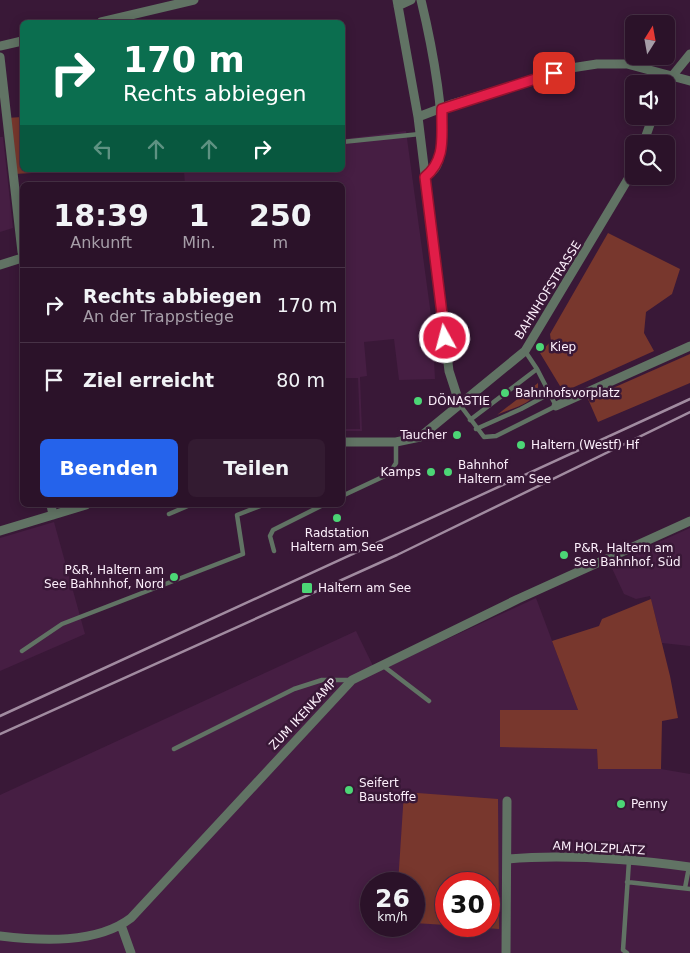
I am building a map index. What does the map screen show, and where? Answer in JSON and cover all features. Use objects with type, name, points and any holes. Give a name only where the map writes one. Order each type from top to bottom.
[{"type":"street","points":[[109,20],[194,0]]},
{"type":"street","points":[[411,0],[398,3],[418,117],[449,371],[460,405]]},
{"type":"street","points":[[421,0],[442,109],[440,156],[436,168],[425,177]]},
{"type":"street","points":[[0,46],[20,41]]},
{"type":"street","points":[[418,117],[571,68],[597,64],[627,64],[673,75],[690,54]]},
{"type":"street","points":[[0,57],[20,199]]},
{"type":"street","points":[[675,76],[690,81]]},
{"type":"street","name":"BAHNHOFSTRASSE","points":[[345,442],[396,442],[420,436],[525,351],[626,185]]},
{"type":"street","points":[[0,265],[20,259]]},
{"type":"street","points":[[556,406],[690,346]]},
{"type":"street","points":[[52,507],[53,516]]},
{"type":"street","points":[[0,531],[80,507]]},
{"type":"street","name":"ZUM IKENKAMP","points":[[0,936],[20,939],[70,938],[108,931],[121,925],[131,918],[352,680],[381,664],[690,521]]},
{"type":"street","points":[[506,953],[507,801]]},
{"type":"street","name":"AM HOLZPLATZ","points":[[507,860],[533,857],[628,861],[689,867]]},
{"type":"street","points":[[121,925],[131,953]]},
{"type":"lane","points":[[345,142],[420,134]]},
{"type":"lane","points":[[460,405],[484,437],[496,436],[556,406],[537,369],[525,351]]},
{"type":"lane","points":[[470,420],[537,369]]},
{"type":"lane","points":[[476,428],[522,409],[549,394]]},
{"type":"lane","points":[[345,495],[389,474],[396,463],[396,442]]},
{"type":"lane","points":[[169,514],[185,507]]},
{"type":"lane","points":[[22,651],[62,624],[243,554],[237,515],[258,507]]},
{"type":"lane","points":[[274,551],[270,536],[272,530],[319,507]]},
{"type":"lane","points":[[381,664],[429,701]]},
{"type":"lane","points":[[174,749],[294,689],[322,680],[352,680]]},
{"type":"lane","points":[[627,953],[623,950],[628,861]]},
{"type":"lane","points":[[627,882],[688,889],[689,867]]},
{"type":"shaded area","points":[[20,117],[20,172],[50,172],[14,174],[6,118]]},
{"type":"shaded area","points":[[406,131],[432,323],[435,379],[399,380],[394,339],[364,342],[367,376],[360,377],[362,431],[345,431],[345,429],[360,429],[358,378],[345,378],[345,182],[185,182],[184,172],[345,172],[345,139]]},
{"type":"shaded area","points":[[0,137],[3,137],[13,228],[0,232]]},
{"type":"shaded area","points":[[608,233],[680,269],[672,294],[646,312],[644,333],[654,351],[572,388],[560,386],[540,353],[551,341],[550,334]]},
{"type":"shaded area","points":[[690,354],[690,383],[598,422],[588,399]]},
{"type":"shaded area","points":[[538,383],[535,395],[530,400],[497,415]]},
{"type":"shaded area","points":[[54,522],[85,634],[0,671],[0,538]]},
{"type":"shaded area","points":[[690,528],[690,646],[662,643],[650,596],[636,599],[624,594],[610,564]]},
{"type":"shaded area","points":[[536,598],[578,710],[501,710],[597,749],[598,768],[661,769],[690,774],[690,953],[0,953],[0,795],[356,631],[376,672]]},
{"type":"shaded area","points":[[651,599],[678,718],[662,721],[661,769],[598,769],[597,749],[500,747],[500,710],[578,710],[552,641],[599,626],[602,619]]},
{"type":"shaded area","points":[[404,792],[498,799],[499,872],[435,872],[435,924],[425,924],[425,872],[399,872]]},
{"type":"railway","points":[[0,716],[690,399]]},
{"type":"railway","points":[[0,734],[397,555],[690,412]]},
{"type":"place","name":"Kiep","points":[[540,347]]},
{"type":"place","name":"Bahnhofsvorplatz","points":[[505,393]]},
{"type":"place","name":"DÖNASTIE","points":[[418,401]]},
{"type":"place","name":"Taucher","points":[[457,435]]},
{"type":"place","name":"Haltern (Westf) Hf","points":[[521,445]]},
{"type":"place","name":"Kamps","points":[[431,472]]},
{"type":"place","name":"Bahnhof Haltern am See","points":[[448,472]]},
{"type":"place","name":"Radstation Haltern am See","points":[[337,518]]},
{"type":"place","name":"P&R, Haltern am See Bahnhof, Süd","points":[[564,555]]},
{"type":"place","name":"P&R, Haltern am See Bahhnhof, Nord","points":[[174,577]]},
{"type":"place","name":"Haltern am See","points":[[307,588]]},
{"type":"place","name":"Seifert Baustoffe","points":[[349,790]]},
{"type":"place","name":"Penny","points":[[621,804]]},
{"type":"route","points":[[445,338],[425,177],[436,168],[440,156],[442,109],[452,104],[554,73]]}]
